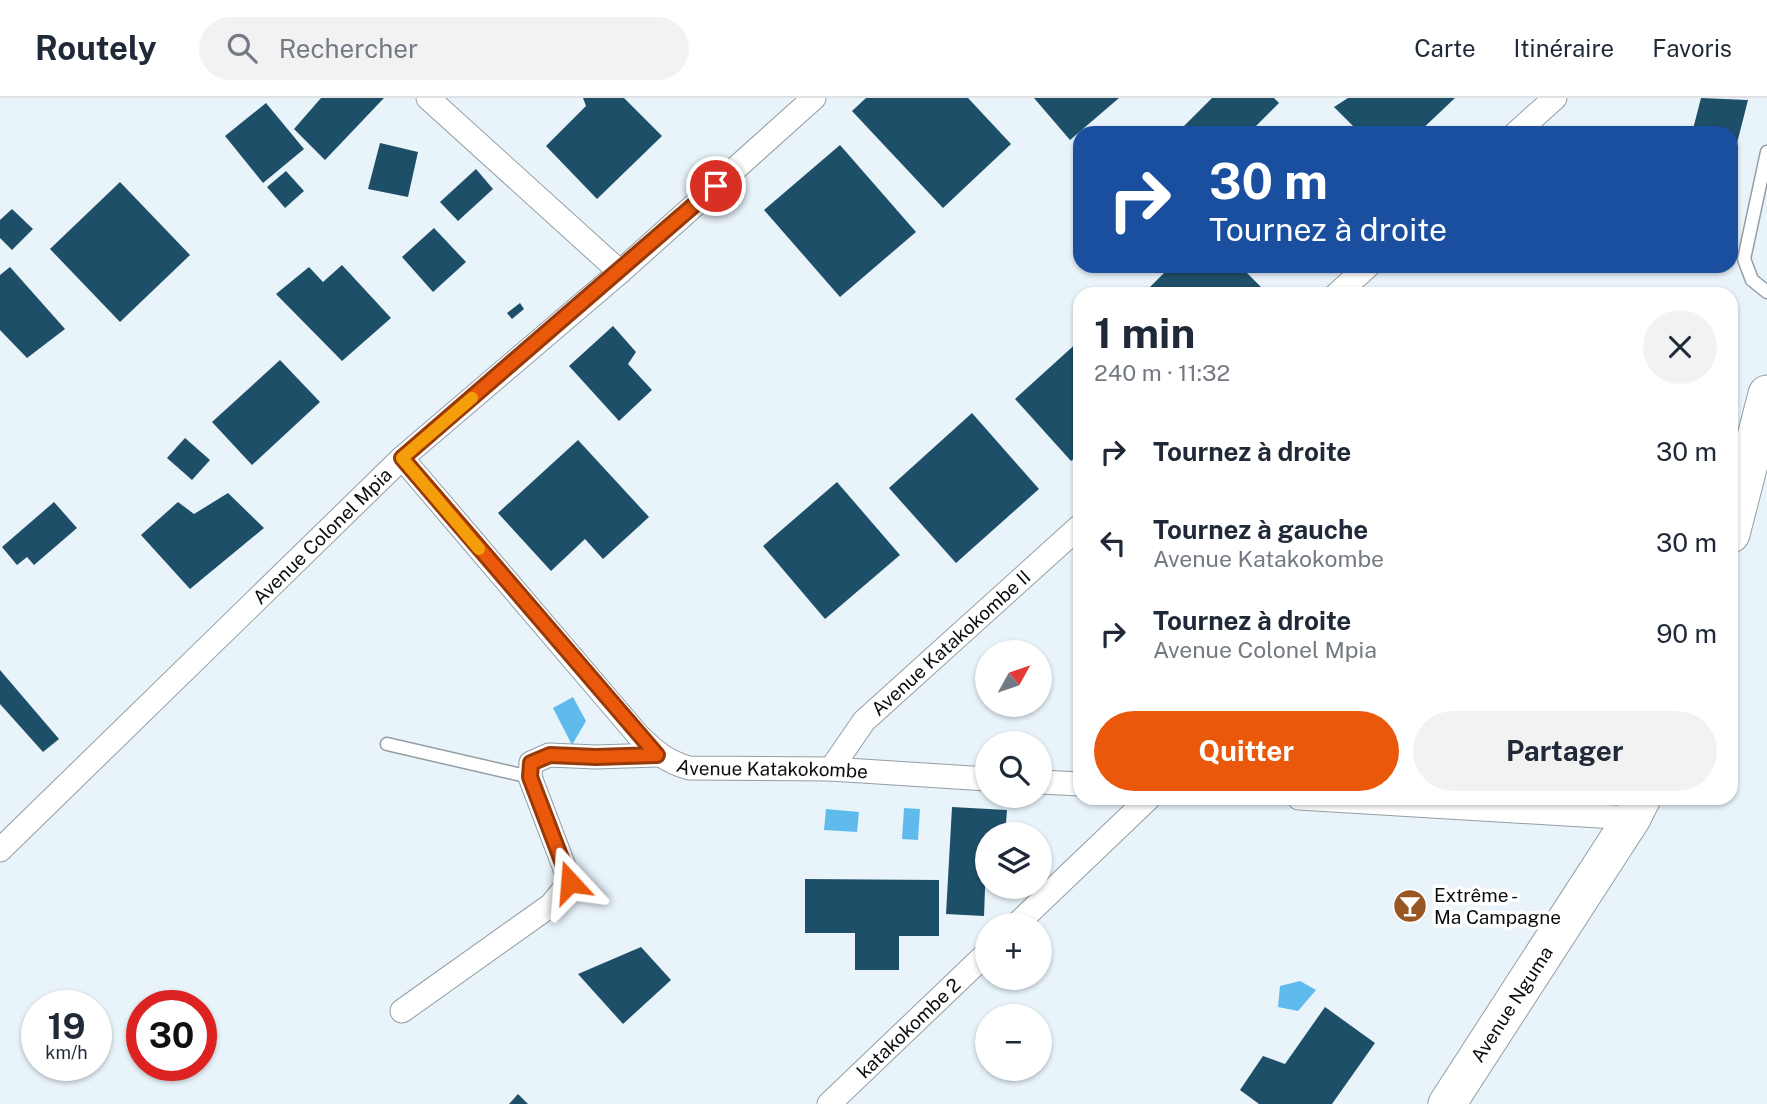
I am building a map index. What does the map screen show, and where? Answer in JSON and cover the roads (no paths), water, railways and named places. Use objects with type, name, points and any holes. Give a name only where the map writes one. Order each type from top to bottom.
[{"type":"main road","points":[[1738,507],[1767,394]]},
{"type":"main road","name":"Avenue Nguma","points":[[1447,1104],[1637,808]]},
{"type":"street","points":[[428,98],[620,272]]},
{"type":"street","name":"Avenue Colonel Mpia","points":[[0,850],[402,458],[620,272],[814,98]]},
{"type":"street","points":[[1524,126],[1555,98]]},
{"type":"street","points":[[1345,287],[1360,273]]},
{"type":"street","name":"Avenue Katakokombe","points":[[402,458],[657,755],[673,764],[689,768],[831,769],[975,778]]},
{"type":"street","name":"Avenue Katakokombe II","points":[[831,769],[843,747],[871,714],[1073,532]]},
{"type":"street","points":[[402,1011],[551,905],[570,882],[530,777],[531,763],[550,755],[657,755]]},
{"type":"street","points":[[1052,783],[1073,784]]},
{"type":"street","points":[[1029,913],[1142,805]]},
{"type":"street","points":[[1536,805],[1637,808]]},
{"type":"street","name":"katakokombe 2","points":[[829,1104],[975,964]]},
{"type":"lane","points":[[1767,152],[1744,259],[1752,279],[1767,292]]},
{"type":"lane","points":[[387,744],[530,777]]},
{"type":"water","points":[[573,697],[586,721],[572,745],[553,708]]},
{"type":"water","points":[[904,808],[920,809],[918,840],[902,839]]},
{"type":"water","points":[[826,809],[859,812],[857,832],[824,830]]},
{"type":"water","points":[[1300,981],[1316,990],[1298,1011],[1278,1007],[1280,986]]},
{"type":"place","name":"Extrême - Ma Campagne","points":[[1410,906]]}]
